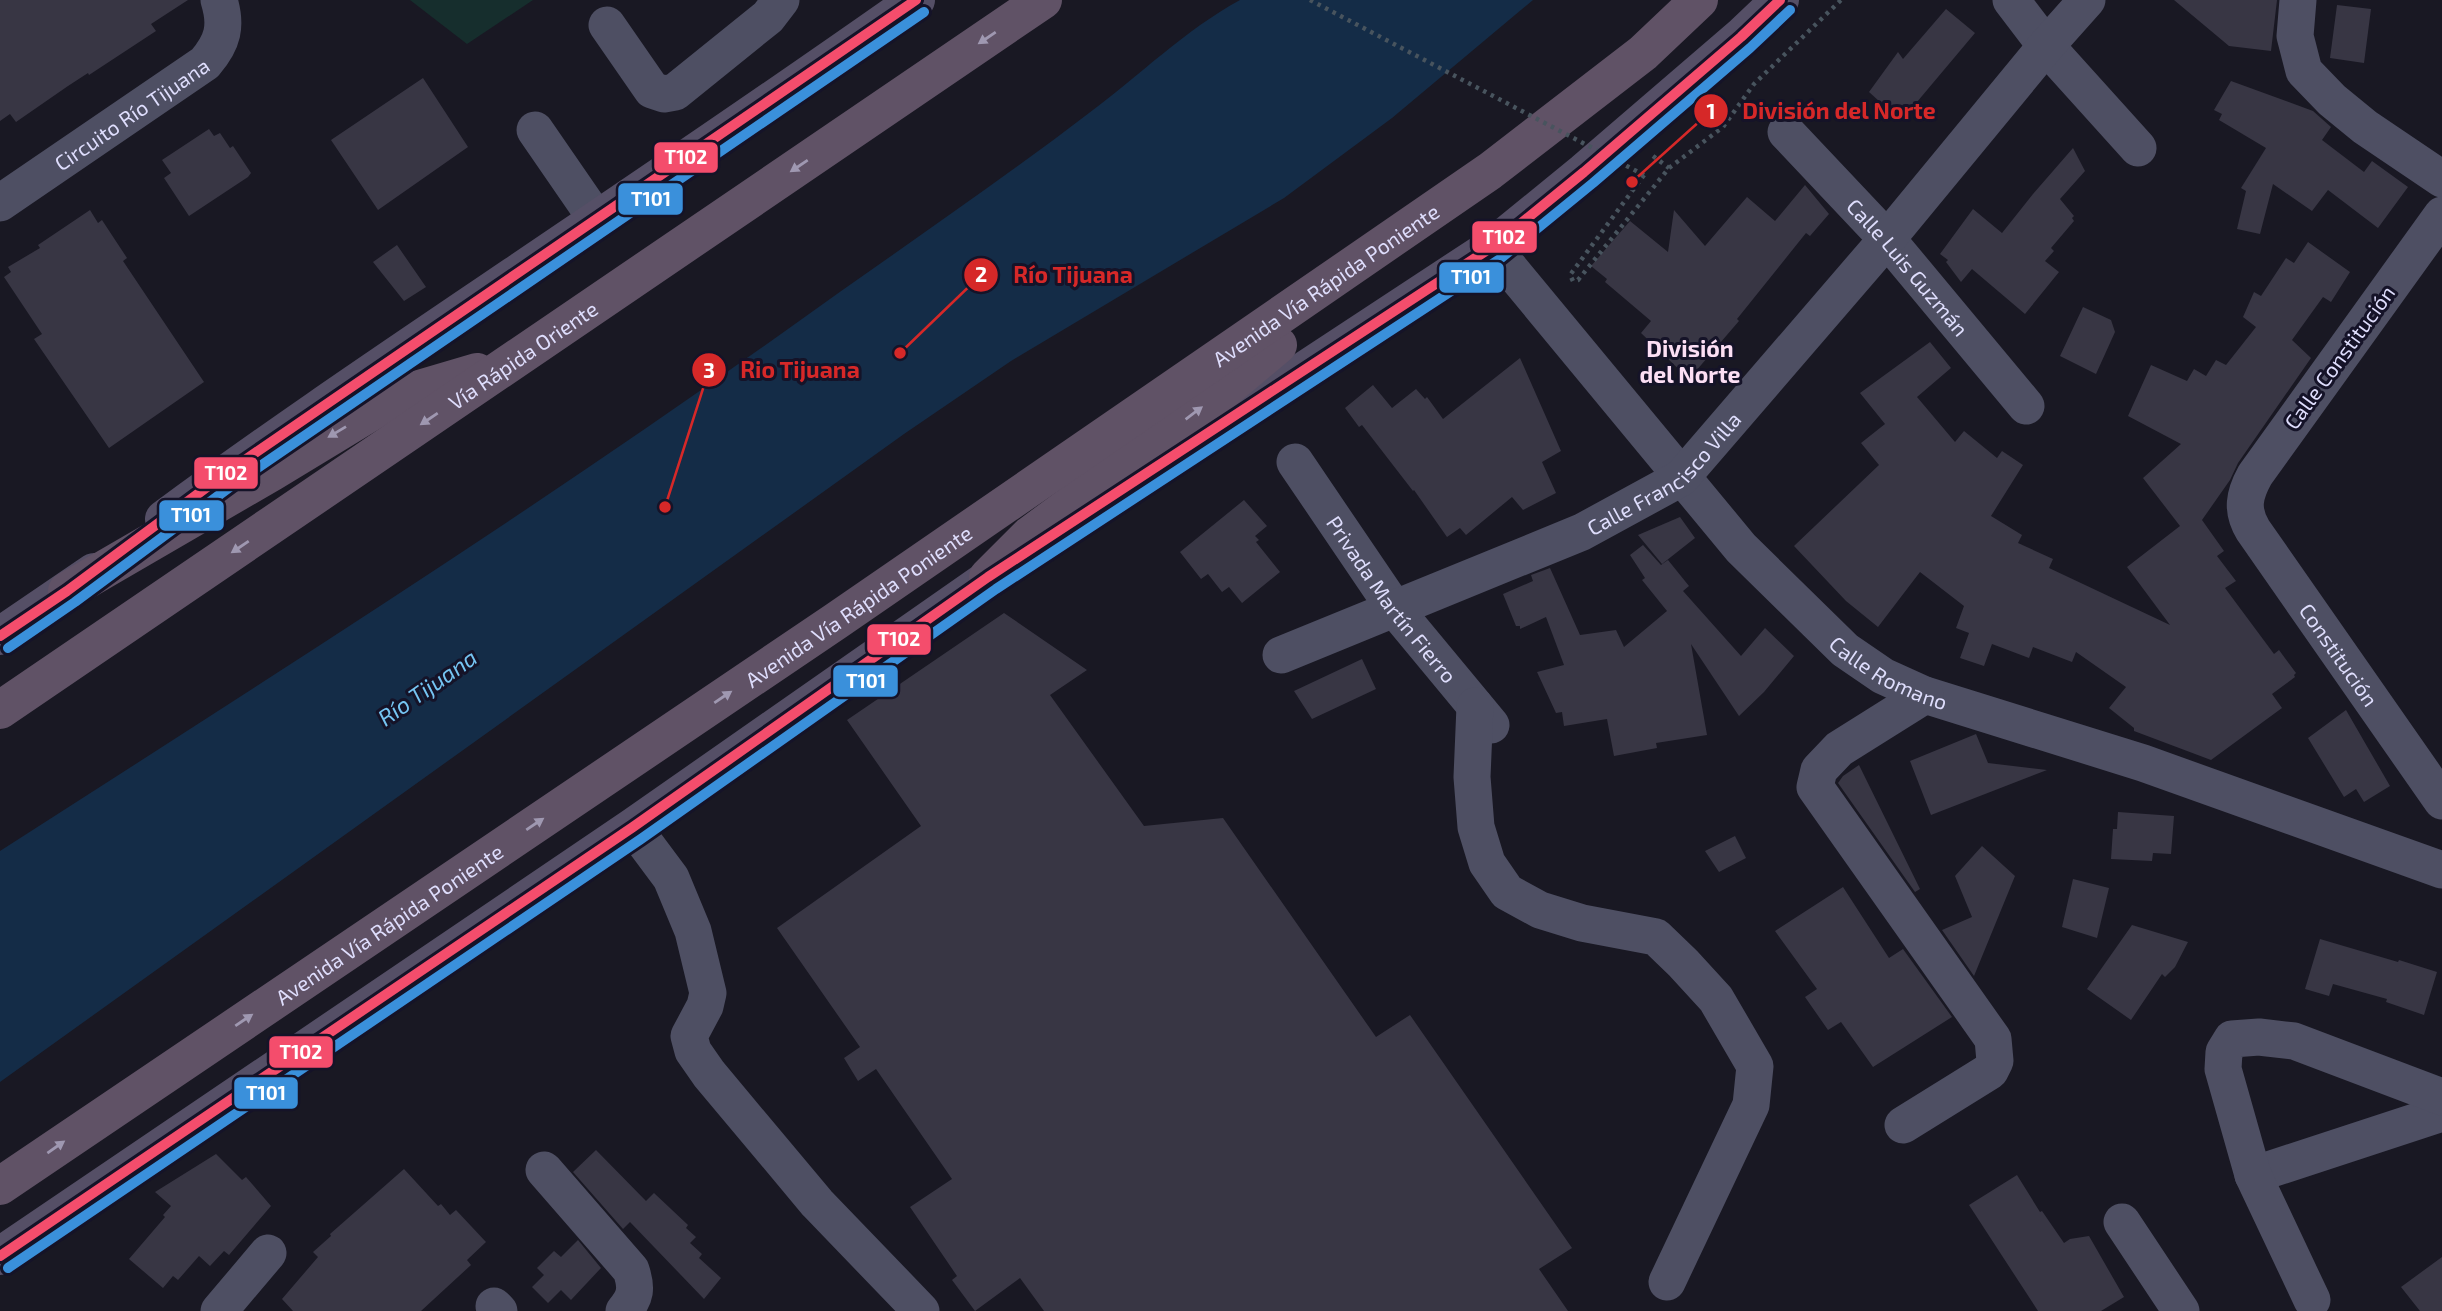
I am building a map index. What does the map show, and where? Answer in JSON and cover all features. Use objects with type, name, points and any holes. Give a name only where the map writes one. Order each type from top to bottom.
[{"type":"highway","name":"Vía Rápida Oriente","points":[[0,710],[1043,0]]},
{"type":"highway","name":"Avenida Vía Rápida Poniente","points":[[0,1186],[825,629],[1334,281],[1490,172],[1643,53],[1699,0]]},
{"type":"highway","points":[[988,577],[1030,536],[1262,359],[1298,326],[1334,281]]},
{"type":"highway","points":[[68,591],[399,395],[513,361]]},
{"type":"main road","points":[[0,1256],[633,827],[988,577],[1492,247],[1584,172],[1780,0]]},
{"type":"main road","points":[[0,636],[68,591],[226,473],[597,220],[897,8]]},
{"type":"street","name":"Circuito Río Tijuana","points":[[0,203],[205,63],[217,50],[225,26],[219,0]]},
{"type":"street","points":[[607,25],[652,90],[664,94],[675,92],[768,18],[781,0]]},
{"type":"street","points":[[2011,0],[2046,46],[2138,148]]},
{"type":"street","name":"Calle Francisco Villa","points":[[1281,654],[1582,532],[1681,478],[1887,239],[2087,0]]},
{"type":"street","points":[[2298,0],[2295,36],[2304,71],[2332,100],[2365,127],[2442,179]]},
{"type":"street","points":[[535,130],[597,220]]},
{"type":"street","name":"Calle Luis Guzmán","points":[[1786,132],[1887,239],[2026,406]]},
{"type":"street","name":"Calle Constitución","points":[[2244,504],[2246,490],[2255,475],[2442,215]]},
{"type":"street","name":"Calle Romano","points":[[1492,247],[1741,548],[1845,650],[1882,676],[1925,695],[2143,763],[2442,870]]},
{"type":"street","name":"Privada Martín Fierro","points":[[1295,463],[1394,608],[1484,718],[1472,777],[1476,827],[1487,863],[1507,892],[1540,910],[1572,920],[1656,937],[1716,999],[1755,1066],[1751,1105],[1667,1282]]},
{"type":"street","name":"Constitución","points":[[2244,504],[2246,518],[2253,530],[2442,801]]},
{"type":"street","points":[[1903,1125],[1990,1071],[1995,1061],[1993,1039],[1815,787],[1819,771],[1839,749],[1925,695]]},
{"type":"street","points":[[633,827],[671,878],[693,931],[708,993],[705,1006],[689,1036],[693,1051],[709,1074],[817,1203],[921,1311]]},
{"type":"street","points":[[2312,1300],[2253,1175],[2223,1069],[2224,1052],[2232,1040],[2259,1037],[2294,1041],[2442,1097]]},
{"type":"street","points":[[2253,1175],[2442,1114]]},
{"type":"street","points":[[544,1170],[631,1270],[636,1285],[633,1300],[624,1311]]},
{"type":"street","points":[[2122,1222],[2181,1311]]},
{"type":"street","points":[[219,1311],[268,1253]]},
{"type":"path","points":[[1310,0],[1644,175],[1570,275],[1573,281],[1578,280],[1669,168],[1723,127],[1754,84],[1841,0]]},
{"type":"green space","points":[[410,0],[533,0],[467,44]]},
{"type":"water","points":[[1240,0],[1533,0],[1392,118],[1284,198],[1011,361],[904,434],[0,1082],[0,851],[397,595],[594,464],[1015,168],[1108,99],[1181,39]]},
{"type":"building","points":[[0,0],[188,0],[151,24],[156,31],[16,122],[10,114],[0,121]]},
{"type":"building","points":[[2174,0],[2277,0],[2271,51],[2229,46]]},
{"type":"building","points":[[2337,5],[2371,9],[2364,63],[2330,58]]},
{"type":"building","points":[[1946,9],[1975,33],[1901,121],[1869,92],[1898,52],[1903,59]]},
{"type":"building","points":[[423,78],[468,147],[378,210],[331,140]]},
{"type":"building","points":[[2231,81],[2313,111],[2331,127],[2322,140],[2364,172],[2372,161],[2408,187],[2378,228],[2328,190],[2312,211],[2273,184],[2260,234],[2237,229],[2246,191],[2241,188],[2266,148],[2219,120],[2222,114],[2214,110]]},
{"type":"building","points":[[209,129],[214,136],[220,133],[230,148],[233,146],[251,173],[189,216],[164,178],[171,173],[162,160]]},
{"type":"building","points":[[2073,148],[2085,171],[2060,199],[2074,216],[2074,221],[2051,248],[2054,251],[2045,261],[2059,272],[2025,314],[1972,269],[1961,282],[1946,262],[1948,260],[1940,254],[1973,209],[2002,233]]},
{"type":"building","points":[[1805,185],[1829,214],[1810,236],[1806,233],[1737,319],[1739,321],[1689,379],[1641,333],[1651,321],[1605,282],[1607,279],[1591,266],[1630,221],[1668,252],[1674,210],[1705,246],[1747,197],[1775,221]]},
{"type":"building","points":[[90,210],[98,223],[102,220],[127,258],[123,261],[204,382],[109,448],[34,339],[42,334],[4,277],[11,272],[8,267],[40,248],[38,245]]},
{"type":"building","points":[[2308,242],[2350,272],[2331,302],[2323,297],[2292,340],[2311,358],[2202,520],[2224,551],[2217,556],[2236,581],[2225,588],[2274,654],[2279,650],[2296,673],[2295,677],[2272,694],[2282,708],[2211,760],[2134,731],[2134,728],[2109,708],[2126,687],[2076,652],[2072,662],[2033,647],[2029,658],[1992,644],[1984,666],[1960,658],[1969,633],[1956,628],[1964,606],[1920,572],[1878,627],[1846,601],[1794,546],[1879,465],[1861,443],[1885,424],[1860,393],[1930,342],[1951,368],[1917,397],[1955,442],[1964,431],[1997,458],[2002,451],[2023,465],[1991,516],[2022,535],[2018,543],[2053,559],[2049,568],[2170,625],[2127,567],[2180,526],[2143,478],[2181,444],[2128,416],[2151,365],[2187,381],[2194,369],[2206,376],[2216,360],[2226,365],[2256,327],[2243,317],[2254,292],[2261,296],[2286,258],[2294,263]]},
{"type":"building","points":[[397,245],[426,287],[404,301],[373,262]]},
{"type":"building","points":[[2083,307],[2111,320],[2115,332],[2096,374],[2060,356]]},
{"type":"building","points":[[1520,358],[1561,451],[1542,462],[1556,493],[1523,510],[1512,497],[1466,535],[1460,528],[1447,537],[1414,490],[1345,408],[1373,385],[1392,408],[1416,389],[1425,399],[1427,397],[1443,419]]},
{"type":"building","points":[[1244,500],[1267,526],[1255,536],[1259,540],[1256,542],[1280,572],[1242,603],[1229,587],[1222,592],[1208,574],[1201,579],[1180,552]]},
{"type":"building","points":[[1680,517],[1695,538],[1662,564],[1638,535]]},
{"type":"building","points":[[1643,545],[1661,565],[1668,560],[1689,586],[1683,591],[1741,656],[1765,628],[1794,656],[1764,692],[1739,716],[1691,644],[1707,735],[1656,743],[1657,748],[1614,756],[1607,719],[1564,726],[1562,712],[1556,713],[1537,672],[1564,665],[1546,617],[1520,629],[1520,626],[1516,626],[1503,594],[1533,581],[1531,575],[1550,568],[1580,635],[1616,630],[1624,647],[1667,611],[1642,580],[1645,578],[1630,555]]},
{"type":"building","points":[[1004,613],[1087,670],[1050,695],[1144,826],[1223,818],[1376,1037],[1410,1015],[1572,1248],[1539,1269],[1568,1311],[1044,1311],[1020,1278],[975,1311],[952,1280],[957,1276],[910,1207],[952,1179],[876,1069],[858,1081],[844,1058],[860,1047],[777,928],[921,826],[847,720]]},
{"type":"building","points":[[1362,659],[1376,689],[1312,719],[1294,691]]},
{"type":"building","points":[[2346,710],[2390,786],[2364,802],[2356,789],[2344,797],[2308,738]]},
{"type":"building","points":[[1976,734],[1988,763],[2047,770],[1931,815],[1910,761]]},
{"type":"building","points":[[1859,765],[1920,889],[1915,892],[1838,783]]},
{"type":"building","points":[[2118,812],[2174,816],[2171,854],[2153,853],[2152,861],[2111,859],[2113,829],[2117,829]]},
{"type":"building","points":[[1735,836],[1746,858],[1719,872],[1705,851]]},
{"type":"building","points":[[1982,846],[2015,876],[1974,976],[1942,930],[1972,917],[1955,876]]},
{"type":"building","points":[[2073,879],[2109,888],[2097,938],[2062,927]]},
{"type":"building","points":[[1843,887],[1889,958],[1903,949],[1952,1017],[1873,1067],[1841,1022],[1828,1030],[1805,997],[1817,989],[1775,931]]},
{"type":"building","points":[[2132,925],[2188,942],[2175,967],[2165,977],[2162,974],[2131,1020],[2087,989]]},
{"type":"building","points":[[2320,939],[2437,972],[2424,1015],[2386,1002],[2387,999],[2333,984],[2329,996],[2305,989]]},
{"type":"building","points":[[596,1150],[646,1201],[654,1193],[688,1225],[686,1228],[696,1237],[690,1243],[702,1254],[699,1258],[721,1278],[704,1299],[630,1222],[623,1229],[573,1172]]},
{"type":"building","points":[[216,1154],[242,1180],[246,1177],[271,1206],[229,1255],[224,1251],[210,1266],[199,1256],[178,1280],[173,1276],[163,1288],[129,1259],[165,1217],[163,1215],[171,1206],[155,1192]]},
{"type":"building","points":[[404,1169],[438,1206],[441,1204],[450,1215],[456,1210],[486,1242],[467,1260],[471,1265],[421,1311],[293,1311],[282,1299],[318,1257],[313,1252]]},
{"type":"building","points":[[2017,1175],[2040,1212],[2042,1211],[2064,1243],[2070,1239],[2089,1236],[2124,1297],[2101,1311],[2038,1311],[1969,1205]]},
{"type":"building","points":[[578,1240],[601,1268],[571,1300],[561,1290],[548,1303],[532,1287],[544,1275],[537,1268],[554,1251],[561,1257]]},
{"type":"building","points":[[2442,1257],[2442,1311],[2420,1311],[2401,1287]]},
{"type":"transit line","name":"T102","points":[[0,636],[67,591],[226,473],[916,0]]},
{"type":"transit line","name":"T102","points":[[0,1256],[633,827],[988,577],[1492,247],[1584,172],[1780,0]]},
{"type":"transit line","name":"T101","points":[[8,1268],[641,839],[996,589],[1500,259],[1593,183],[1750,48],[1790,10]]},
{"type":"transit line","name":"T101","points":[[8,648],[75,602],[234,484],[924,12]]},
{"type":"place","name":"División del Norte","points":[[1632,182]]},
{"type":"place","name":"Río Tijuana","points":[[900,353]]},
{"type":"place","name":"Rio Tijuana","points":[[665,507]]},
{"type":"district","name":"División del Norte","points":[[1690,361]]}]
